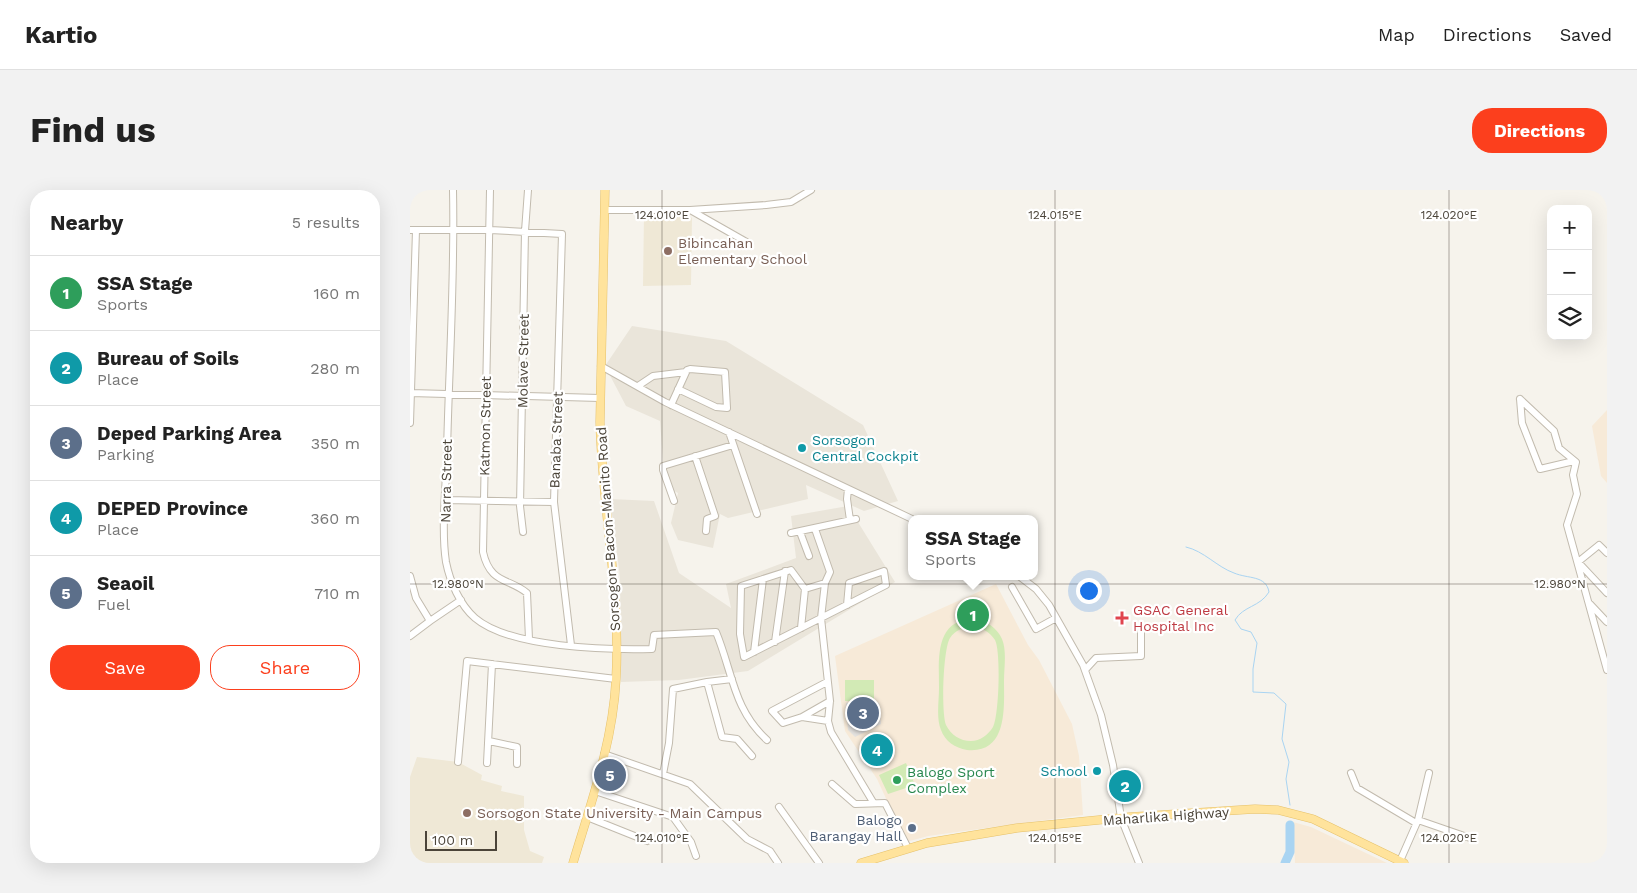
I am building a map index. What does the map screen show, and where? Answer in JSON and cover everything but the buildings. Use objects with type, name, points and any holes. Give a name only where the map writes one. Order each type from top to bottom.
[{"type":"main road","name":"Sorsogon-Bacon-Manito Road","points":[[573,863],[595,791],[613,716],[616,679],[617,650],[613,573],[600,453],[605,190]]},
{"type":"main road","name":"Maharlika Highway","points":[[861,863],[908,848],[973,834],[1121,818],[1255,809],[1278,810],[1313,819],[1402,862]]},
{"type":"street","name":"Narra Street","points":[[454,190],[454,288],[448,394],[446,562],[461,600],[476,619],[492,628],[514,637],[571,645],[617,650],[652,649],[654,635],[716,632],[732,679]]},
{"type":"street","name":"Katmon Street","points":[[490,190],[483,501],[484,560],[500,580],[527,592],[529,639]]},
{"type":"street","name":"Molave Street","points":[[523,532],[520,502],[525,231],[528,190]]},
{"type":"street","points":[[604,210],[690,210],[791,202],[811,190]]},
{"type":"street","points":[[690,210],[750,244]]},
{"type":"street","points":[[410,424],[413,230],[525,231]]},
{"type":"street","name":"Banaba Street","points":[[525,231],[562,234],[554,502],[571,645]]},
{"type":"street","points":[[601,366],[671,405],[908,517]]},
{"type":"street","points":[[638,386],[653,376],[686,372],[690,369],[725,372],[727,408],[716,407],[678,389]]},
{"type":"street","points":[[671,405],[686,372]]},
{"type":"street","points":[[410,393],[600,398]]},
{"type":"street","points":[[1520,399],[1554,431],[1559,448],[1574,461],[1540,469],[1522,423],[1520,399]]},
{"type":"street","points":[[729,432],[757,514]]},
{"type":"street","points":[[674,501],[662,467],[733,445]]},
{"type":"street","points":[[695,456],[715,516],[707,519],[706,531]]},
{"type":"street","points":[[1574,461],[1573,475],[1577,494],[1567,525],[1607,667]]},
{"type":"street","points":[[791,533],[853,520],[846,499],[848,490]]},
{"type":"street","points":[[446,500],[554,502]]},
{"type":"street","points":[[815,529],[830,572],[825,583],[821,618],[830,701],[828,721],[831,732],[873,802]]},
{"type":"street","points":[[800,532],[809,556]]},
{"type":"street","points":[[1578,562],[1599,545],[1607,553]]},
{"type":"street","points":[[1578,562],[1607,593]]},
{"type":"street","points":[[801,628],[805,589],[791,570],[741,586],[740,634],[744,657],[848,605],[886,585],[884,570],[849,582],[848,605]]},
{"type":"street","points":[[775,642],[785,571]]},
{"type":"street","points":[[410,576],[416,598],[430,621]]},
{"type":"street","points":[[754,652],[763,580]]},
{"type":"street","points":[[1024,580],[1036,589],[1049,605],[1085,670],[1098,704],[1113,765],[1121,818],[1139,863]]},
{"type":"street","points":[[805,589],[825,583]]},
{"type":"street","points":[[1012,587],[1036,629],[1056,618]]},
{"type":"street","points":[[410,636],[461,600]]},
{"type":"street","points":[[1589,603],[1607,622]]},
{"type":"street","points":[[1085,670],[1096,658],[1141,656],[1141,631]]},
{"type":"street","points":[[458,762],[467,661],[616,679]]},
{"type":"street","points":[[487,763],[492,664]]},
{"type":"street","points":[[663,774],[669,743],[672,689],[732,679],[742,710],[767,740]]},
{"type":"street","points":[[707,682],[722,737],[737,739],[752,756]]},
{"type":"street","points":[[827,682],[772,711],[783,723],[802,717],[830,701]]},
{"type":"street","points":[[802,717],[828,721]]},
{"type":"street","points":[[489,741],[517,747],[517,764]]},
{"type":"street","points":[[604,754],[690,784],[747,839],[770,851],[778,863]]},
{"type":"street","points":[[1402,862],[1417,822],[1429,773]]},
{"type":"street","points":[[1351,774],[1357,788],[1417,822],[1473,839]]},
{"type":"street","points":[[832,784],[855,804],[885,803],[908,848]]},
{"type":"street","points":[[595,791],[673,817],[691,842],[696,856]]},
{"type":"street","points":[[779,807],[819,863]]},
{"type":"street","points":[[586,817],[647,841]]},
{"type":"shaded area","name":"Bibincahan Elementary School","points":[[686,213],[692,218],[691,285],[643,286],[644,214]]},
{"type":"shaded area","points":[[632,326],[726,341],[863,425],[898,501],[864,511],[806,485],[808,499],[728,518],[720,514],[713,548],[678,540],[671,523],[678,493],[665,486],[660,421],[626,406],[605,366]]},
{"type":"shaded area","points":[[1607,410],[1607,483],[1601,476],[1592,426]]},
{"type":"shaded area","points":[[610,499],[654,501],[679,573],[731,608],[726,584],[796,558],[791,516],[848,506],[895,582],[748,671],[679,680],[621,682],[620,577]]},
{"type":"shaded area","points":[[996,584],[1028,645],[1039,660],[1072,724],[1079,756],[1083,815],[928,836],[906,842],[877,779],[845,731],[835,656]]},
{"type":"shaded area","points":[[846,703],[879,703],[881,724],[855,737],[848,730]]},
{"type":"shaded area","name":"Sorsogon State University - Main Campus","points":[[417,757],[458,762],[482,775],[481,780],[502,786],[501,791],[524,796],[524,830],[530,851],[544,857],[542,863],[410,863],[410,777]]},
{"type":"shaded area","points":[[605,767],[619,771],[616,783],[601,779]]},
{"type":"shaded area","points":[[1293,822],[1311,827],[1387,863],[1295,863]]},
{"type":"green space","points":[[975,607],[984,609],[986,621],[974,617],[961,620],[963,609]]},
{"type":"green space","points":[[976,619],[992,626],[1000,635],[1004,649],[1004,703],[1001,727],[997,737],[990,745],[980,749],[967,750],[958,748],[945,737],[939,725],[939,665],[942,642],[952,625],[962,620]],"holes":[[[973,626],[983,629],[995,640],[999,669],[997,710],[993,727],[984,737],[971,741],[956,737],[946,725],[944,718],[944,681],[946,655],[950,638],[960,629]]]},
{"type":"green space","points":[[845,680],[874,680],[874,702],[845,701]]},
{"type":"green space","name":"Balogo Sport Complex","points":[[906,763],[915,785],[888,794],[879,775]]},
{"type":"waterway","points":[[1186,547],[1199,552],[1239,575],[1256,578],[1267,587],[1269,592],[1265,597],[1238,615],[1235,620],[1241,629],[1251,632],[1257,643],[1253,669],[1253,692],[1274,693],[1286,704],[1282,739],[1289,762],[1286,779],[1290,805]]},
{"type":"waterway","points":[[1285,863],[1290,852],[1290,825]]},
{"type":"place","name":"Bibincahan Elementary School","points":[[668,251]]},
{"type":"place","name":"Sorsogon Central Cockpit","points":[[802,448]]},
{"type":"place","name":"SSA Stage","points":[[973,615]]},
{"type":"place","name":"GSAC General Hospital Inc","points":[[1122,618]]},
{"type":"place","name":"Deped Parking Area","points":[[863,713]]},
{"type":"place","name":"DEPED Province","points":[[877,750]]},
{"type":"place","name":"School","points":[[1097,771]]},
{"type":"place","name":"Seaoil","points":[[610,775]]},
{"type":"place","name":"Balogo Sport Complex","points":[[897,780]]},
{"type":"place","name":"Bureau of Soils","points":[[1125,786]]},
{"type":"place","name":"Sorsogon State University - Main Campus","points":[[467,813]]},
{"type":"place","name":"Balogo Barangay Hall","points":[[912,828]]}]
